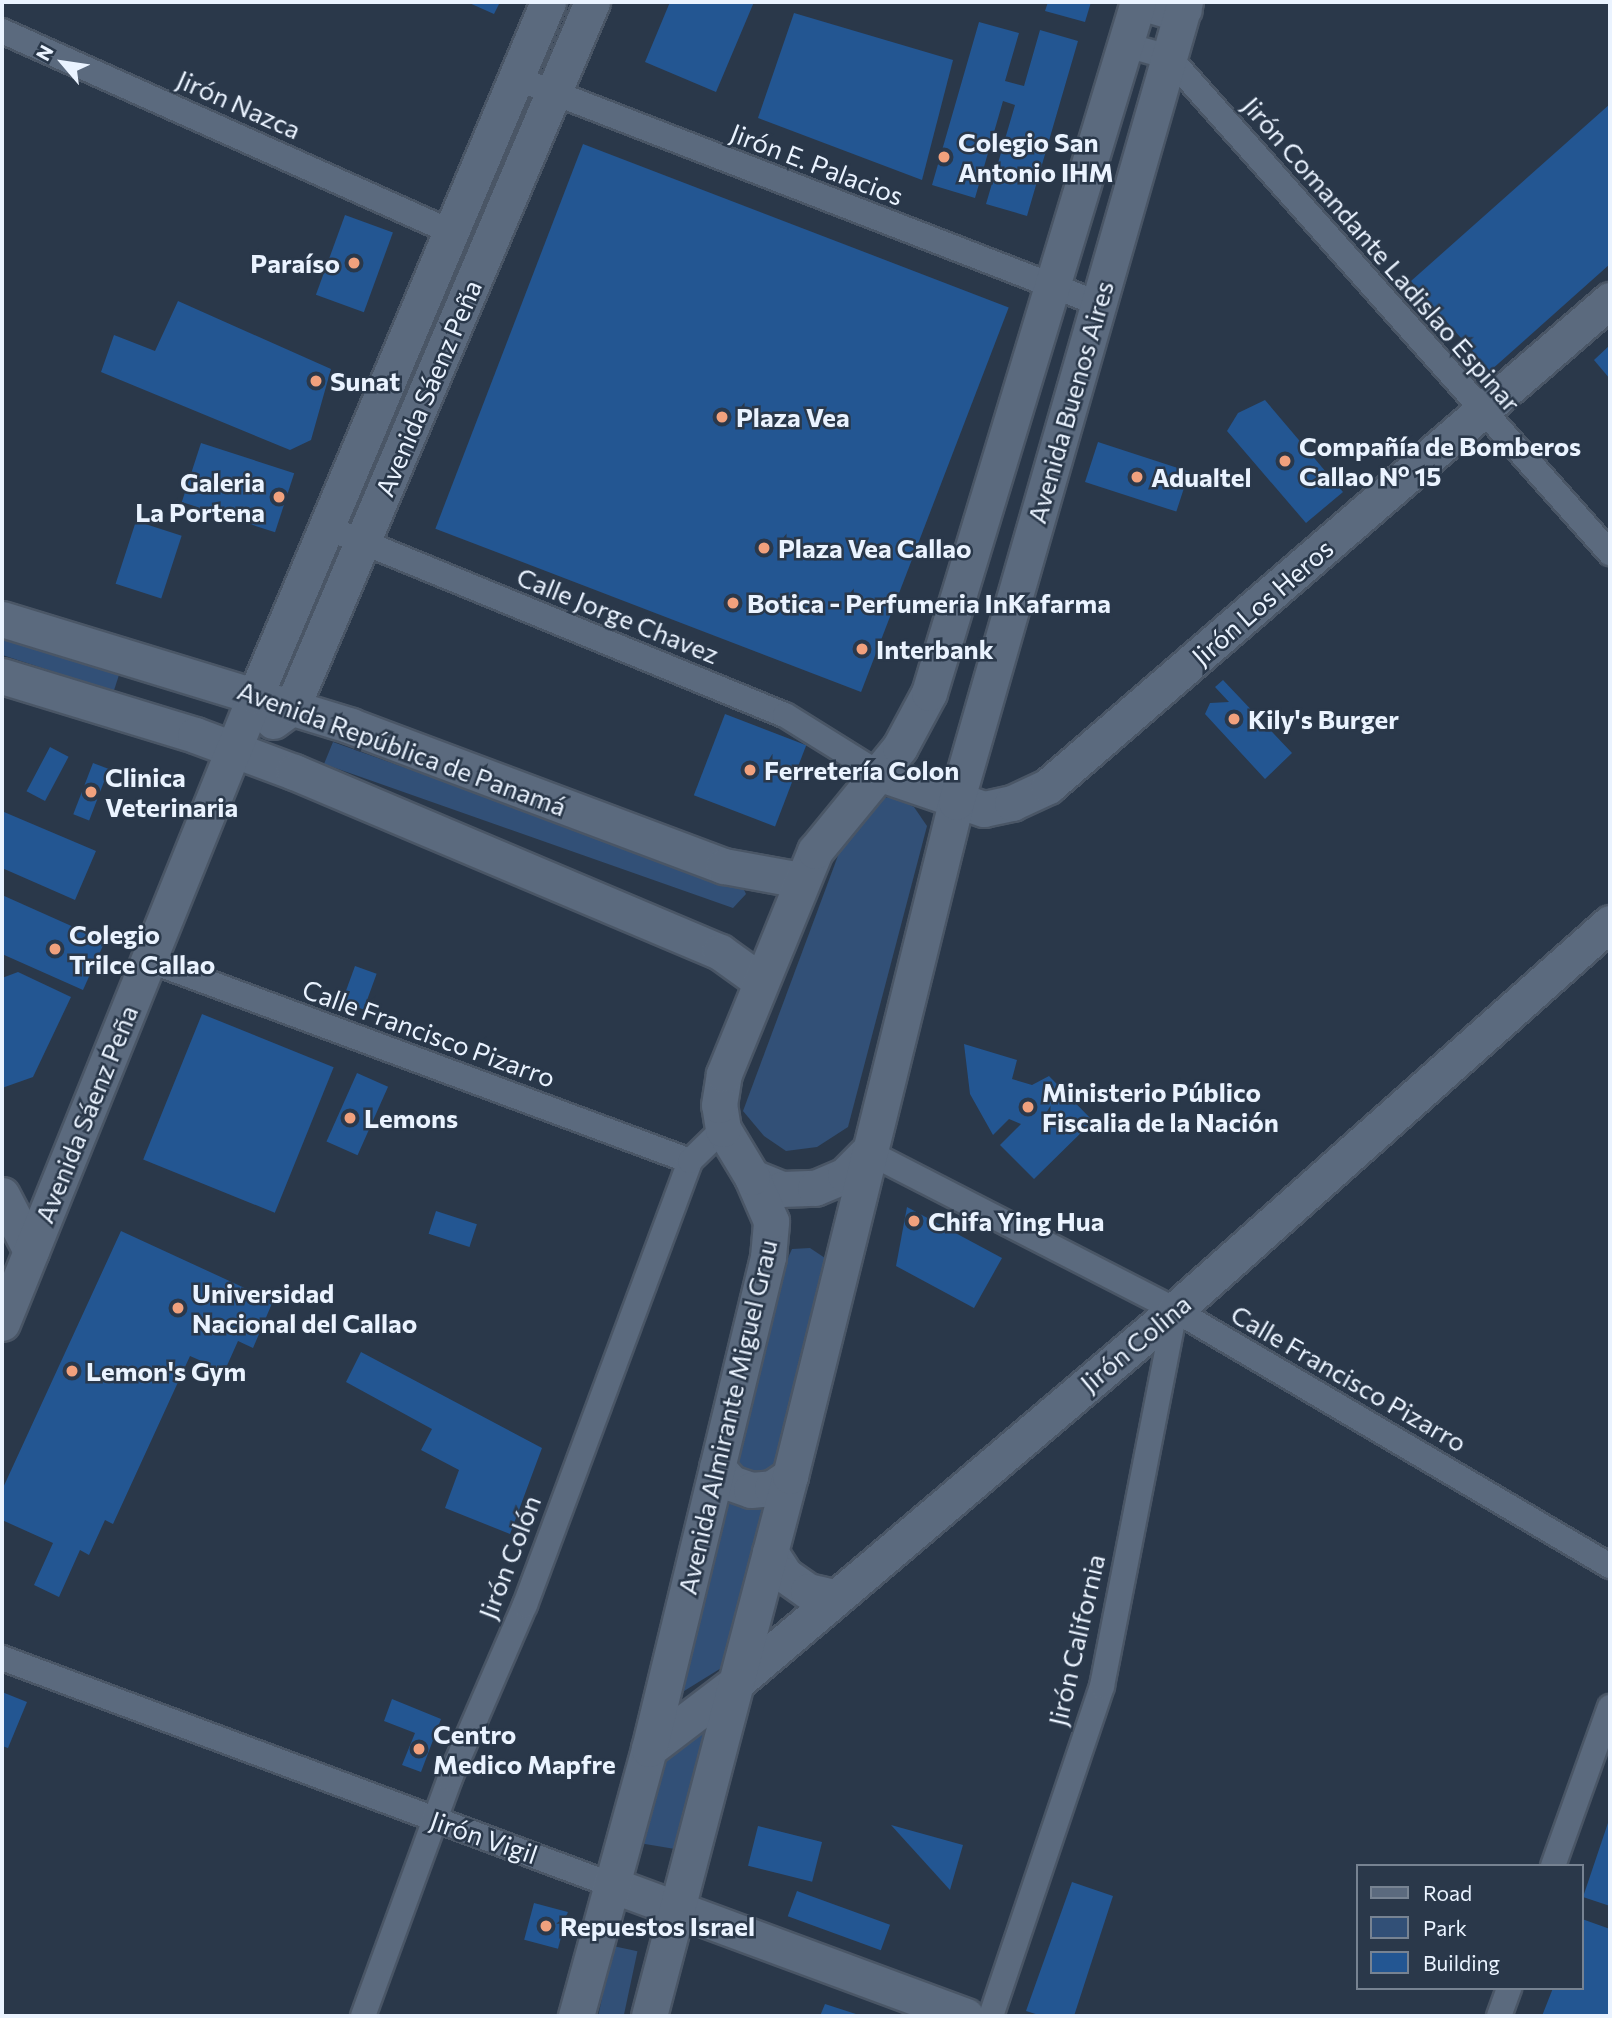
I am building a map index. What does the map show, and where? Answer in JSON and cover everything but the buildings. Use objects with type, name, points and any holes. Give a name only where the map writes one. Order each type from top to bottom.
[{"type":"main road","name":"Avenida Sáenz Peña","points":[[2,1323],[233,749],[548,2]]},
{"type":"main road","name":"Avenida Sáenz Peña","points":[[292,707],[592,2]]},
{"type":"main road","name":"Avenida Buenos Aires","points":[[878,773],[918,718],[929,693],[1137,4]]},
{"type":"main road","name":"Avenida Buenos Aires","points":[[956,802],[1097,303],[1169,58],[1189,8]]},
{"type":"main road","name":"Jirón Los Heros","points":[[878,773],[956,802],[984,809],[1012,803],[1048,786],[1610,300]]},
{"type":"main road","name":"Avenida República de Panamá","points":[[2,619],[292,707],[488,775],[688,854],[754,874],[800,880]]},
{"type":"main road","points":[[2,676],[233,749],[720,952],[759,980]]},
{"type":"main road","points":[[233,749],[292,707]]},
{"type":"main road","name":"Avenida Almirante Miguel Grau","points":[[576,2016],[649,1749],[768,1257],[771,1221],[752,1177],[723,1129],[719,1105],[723,1074],[800,880],[815,851],[878,773]]},
{"type":"main road","points":[[649,2016],[790,1476],[956,802]]},
{"type":"main road","name":"Jirón Colina","points":[[649,1749],[737,1682],[1175,1310],[1610,923]]},
{"type":"main road","points":[[752,1177],[782,1189],[815,1188],[845,1175],[868,1152]]},
{"type":"main road","points":[[2,1195],[31,1251]]},
{"type":"main road","points":[[718,1467],[731,1483],[751,1490],[772,1488],[790,1476]]},
{"type":"main road","points":[[770,1552],[785,1575],[808,1591],[835,1597]]},
{"type":"main road","name":"Jirón Vigil","points":[[612,1885],[966,2016]]},
{"type":"street","points":[[1137,4],[1189,8]]},
{"type":"street","name":"Jirón Nazca","points":[[2,31],[451,232]]},
{"type":"street","points":[[1126,45],[1169,58]]},
{"type":"street","name":"Jirón Comandante Ladislao Espinar","points":[[1169,58],[1482,413],[1610,553]]},
{"type":"street","name":"Jirón E. Palacios","points":[[516,78],[1052,289],[1097,303]]},
{"type":"street","name":"Calle Jorge Chavez","points":[[326,527],[785,715],[878,773]]},
{"type":"street","name":"Calle Francisco Pizarro","points":[[148,960],[690,1161]]},
{"type":"street","name":"Jirón Colón","points":[[363,2016],[434,1820],[525,1605],[690,1161],[723,1129]]},
{"type":"street","name":"Calle Francisco Pizarro","points":[[868,1152],[1175,1310],[1610,1566]]},
{"type":"street","name":"Jirón California","points":[[990,2016],[1102,1686],[1175,1310]]},
{"type":"street","name":"Jirón Vigil","points":[[2,1658],[612,1885]]},
{"type":"street","points":[[1554,1864],[1610,1707]]},
{"type":"street","points":[[1499,2016],[1508,1990]]},
{"type":"green space","points":[[2,637],[119,675],[114,691],[2,655]]},
{"type":"green space","points":[[333,742],[462,788],[493,782],[736,873],[746,894],[733,908],[324,764]]},
{"type":"green space","points":[[893,797],[914,807],[927,826],[848,1127],[817,1147],[786,1151],[764,1136],[743,1111],[855,810],[873,799]]},
{"type":"green space","points":[[810,1248],[825,1258],[781,1474],[729,1475],[782,1271],[792,1249]]},
{"type":"green space","points":[[731,1493],[777,1503],[731,1662],[676,1696]]},
{"type":"green space","points":[[689,1728],[709,1730],[681,1850],[639,1843],[661,1754]]},
{"type":"green space","points":[[613,1946],[637,1951],[624,2016],[598,2016]]},
{"type":"place","name":"Colegio San Antonio IHM","points":[[944,157]]},
{"type":"place","name":"Paraíso","points":[[354,263]]},
{"type":"place","name":"Sunat","points":[[316,381]]},
{"type":"place","name":"Plaza Vea","points":[[722,417]]},
{"type":"place","name":"Compañía de Bomberos Callao Nº 15","points":[[1285,461]]},
{"type":"place","name":"Adualtel","points":[[1137,477]]},
{"type":"place","name":"Galeria La Portena","points":[[279,497]]},
{"type":"place","name":"Plaza Vea Callao","points":[[764,548]]},
{"type":"place","name":"Botica - Perfumeria InKafarma","points":[[733,603]]},
{"type":"place","name":"Interbank","points":[[862,649]]},
{"type":"place","name":"Kily's Burger","points":[[1234,719]]},
{"type":"place","name":"Ferretería Colon","points":[[750,770]]},
{"type":"place","name":"Clinica Veterinaria","points":[[91,792]]},
{"type":"place","name":"Colegio Trilce Callao","points":[[55,949]]},
{"type":"place","name":"Ministerio Público Fiscalia de la Nación","points":[[1028,1107]]},
{"type":"place","name":"Lemons","points":[[350,1118]]},
{"type":"place","name":"Chifa Ying Hua","points":[[914,1221]]},
{"type":"place","name":"Universidad Nacional del Callao","points":[[178,1308]]},
{"type":"place","name":"Lemon's Gym","points":[[72,1371]]},
{"type":"place","name":"Centro Medico Mapfre","points":[[419,1749]]},
{"type":"place","name":"Repuestos Israel","points":[[546,1926]]}]
